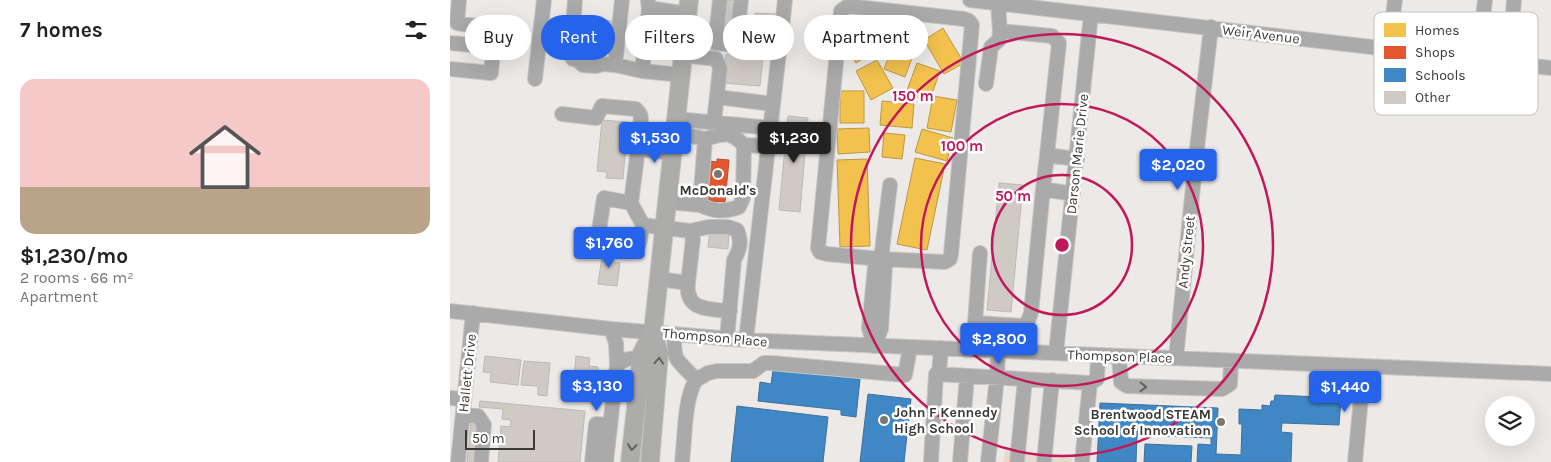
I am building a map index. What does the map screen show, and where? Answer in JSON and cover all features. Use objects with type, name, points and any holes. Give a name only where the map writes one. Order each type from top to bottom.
[{"type":"main road","points":[[650,462],[660,354],[654,332],[682,60]]},
{"type":"main road","points":[[630,462],[642,352],[654,332]]},
{"type":"street","points":[[453,43],[460,0]]},
{"type":"street","points":[[535,79],[544,0]]},
{"type":"street","points":[[575,0],[570,52],[570,56],[573,59],[681,75]]},
{"type":"street","points":[[595,61],[622,0]]},
{"type":"street","points":[[746,340],[771,128],[782,0]]},
{"type":"street","name":"Weir Avenue","points":[[970,0],[1210,27],[1374,48]]},
{"type":"street","points":[[986,84],[991,47],[999,40],[1000,31],[995,2]]},
{"type":"street","points":[[642,70],[648,4],[688,7]]},
{"type":"street","points":[[848,6],[964,19],[972,25],[950,259],[945,262],[881,259],[827,254],[820,252],[818,248],[841,11],[848,6]]},
{"type":"street","name":"Darson Marie Drive","points":[[1056,354],[1091,14]]},
{"type":"street","points":[[457,24],[465,25]]},
{"type":"street","name":"Andy Street","points":[[1176,358],[1210,27]]},
{"type":"street","points":[[975,323],[1026,326],[1031,313],[1059,43],[1052,36],[1000,31]]},
{"type":"street","points":[[450,69],[491,73],[492,60]]},
{"type":"street","points":[[713,60],[716,60],[720,68],[714,122]]},
{"type":"street","name":"Weir Avenue","points":[[1538,66],[1551,68]]},
{"type":"street","points":[[717,97],[773,104]]},
{"type":"street","points":[[562,114],[596,118],[602,106],[636,109],[640,114],[642,118],[631,203],[643,225],[639,244],[598,237],[604,198],[631,203]]},
{"type":"street","points":[[676,126],[714,122],[771,128]]},
{"type":"street","points":[[676,126],[705,139],[728,134],[744,145],[769,146]]},
{"type":"street","points":[[700,206],[705,139]]},
{"type":"street","points":[[739,206],[743,198],[744,145]]},
{"type":"street","points":[[638,149],[673,153]]},
{"type":"street","points":[[1047,155],[1077,158]]},
{"type":"street","points":[[874,346],[881,329],[885,268],[881,259],[890,185]]},
{"type":"street","points":[[1043,189],[1073,194]]},
{"type":"street","points":[[667,202],[722,211],[739,206],[761,212]]},
{"type":"street","points":[[643,225],[690,231],[708,227],[728,227],[737,230],[741,240],[734,260],[727,339]]},
{"type":"street","points":[[690,231],[693,239],[687,292],[700,308],[730,311]]},
{"type":"street","points":[[971,350],[980,253]]},
{"type":"street","points":[[659,279],[688,283]]},
{"type":"street","name":"Thompson Place","points":[[450,311],[611,329],[727,339],[1551,374]]},
{"type":"street","name":"Hallett Drive","points":[[455,460],[463,415],[457,398],[473,313]]},
{"type":"street","points":[[606,462],[617,365],[616,344],[611,329]]},
{"type":"street","points":[[674,334],[675,354],[678,361],[689,370],[696,380]]},
{"type":"street","points":[[682,462],[688,402],[692,387],[696,380],[708,373],[717,371],[754,371],[764,364],[771,363],[905,375],[910,348]]},
{"type":"street","points":[[931,462],[941,348]]},
{"type":"street","points":[[988,462],[998,351]]},
{"type":"street","points":[[938,374],[1090,383],[1097,380],[1098,356]]},
{"type":"street","points":[[1119,357],[1122,382],[1127,386],[1222,389],[1230,384],[1231,361]]},
{"type":"street","points":[[617,365],[622,360],[629,358],[641,359]]},
{"type":"street","points":[[1355,462],[1364,366]]},
{"type":"street","points":[[960,462],[967,376]]},
{"type":"street","points":[[1017,462],[1025,379]]},
{"type":"street","points":[[1044,462],[1052,380]]},
{"type":"street","points":[[1082,462],[1090,383]]},
{"type":"street","points":[[463,415],[478,416],[484,425],[481,462]]},
{"type":"street","points":[[592,462],[596,424],[610,425]]},
{"type":"shaded area","points":[[1005,451],[1073,458],[1072,462],[1003,462]]},
{"type":"building: Homes","points":[[943,28],[964,63],[944,74],[928,47],[928,37]]},
{"type":"building: Homes","points":[[877,60],[893,88],[871,100],[856,71]]},
{"type":"building: Homes","points":[[887,60],[911,60],[905,77],[884,69]]},
{"type":"building: Homes","points":[[917,63],[940,71],[929,102],[906,93]]},
{"type":"building: Homes","points":[[840,91],[864,91],[864,123],[840,123]]},
{"type":"building: Homes","points":[[933,96],[957,100],[951,132],[927,128]]},
{"type":"building: Homes","points":[[882,101],[914,104],[912,128],[880,125]]},
{"type":"building: Homes","points":[[869,128],[870,152],[838,154],[837,129]]},
{"type":"building: Homes","points":[[922,129],[953,138],[947,161],[915,152]]},
{"type":"building: Homes","points":[[884,133],[905,135],[902,159],[882,157]]},
{"type":"building: Homes","points":[[915,158],[945,164],[927,250],[897,244]]},
{"type":"building: Homes","points":[[867,159],[870,246],[840,247],[837,160]]},
{"type":"building: Shops","name":"McDonald's","points":[[717,159],[729,160],[725,202],[708,201],[710,187],[707,187],[709,161],[717,162]]},
{"type":"building: Schools","points":[[773,370],[860,379],[856,417],[841,415],[841,410],[758,401],[760,382],[771,384]]},
{"type":"building: Schools","points":[[868,394],[911,399],[904,462],[860,462]]},
{"type":"building: Schools","points":[[1275,395],[1341,398],[1339,425],[1282,423],[1281,432],[1292,433],[1291,462],[1197,462],[1198,444],[1211,445],[1211,438],[1137,435],[1136,462],[1097,462],[1100,403],[1218,408],[1216,454],[1241,455],[1242,424],[1239,424],[1239,409],[1262,410],[1262,405],[1270,406],[1271,401],[1274,401]]},
{"type":"building: Schools","points":[[737,406],[828,417],[823,462],[731,462]]},
{"type":"building: Schools","points":[[1145,444],[1192,446],[1191,462],[1144,462]]},
{"type":"building: Other","points":[[725,0],[735,1],[734,15],[724,15]]},
{"type":"building: Other","points":[[755,13],[775,14],[775,15],[755,15]]},
{"type":"building: Other","points":[[723,20],[723,40],[721,40]]},
{"type":"building: Other","points":[[725,60],[763,60],[760,86],[723,83]]},
{"type":"building: Other","points":[[788,116],[808,118],[800,212],[779,210]]},
{"type":"building: Other","points":[[602,120],[628,122],[623,179],[606,178],[607,172],[597,171]]},
{"type":"building: Other","points":[[999,183],[1023,185],[1011,312],[987,310]]},
{"type":"building: Other","points":[[710,229],[729,231],[728,249],[708,247]]},
{"type":"building: Other","points":[[603,250],[615,251],[613,262],[620,263],[617,286],[598,284]]},
{"type":"building: Other","points":[[485,356],[521,360],[518,385],[490,382],[491,373],[483,372]]},
{"type":"building: Other","points":[[576,356],[590,358],[589,366],[598,367],[597,381],[588,380],[587,389],[573,387]]},
{"type":"building: Other","points":[[524,361],[550,363],[547,396],[538,395],[538,386],[521,385]]},
{"type":"building: Other","points":[[480,401],[585,411],[580,462],[498,462],[501,426],[510,427],[511,420],[502,419],[503,409],[479,407]]},
{"type":"building: Other","points":[[471,422],[479,423],[475,462],[467,462]]},
{"type":"tunnel","points":[[724,9],[735,10]]},
{"type":"place","name":"McDonald's","points":[[718,174]]},
{"type":"place","name":"John F Kennedy High School","points":[[884,420]]},
{"type":"place","name":"Brentwood STEAM School of Innovation","points":[[1221,422]]}]
